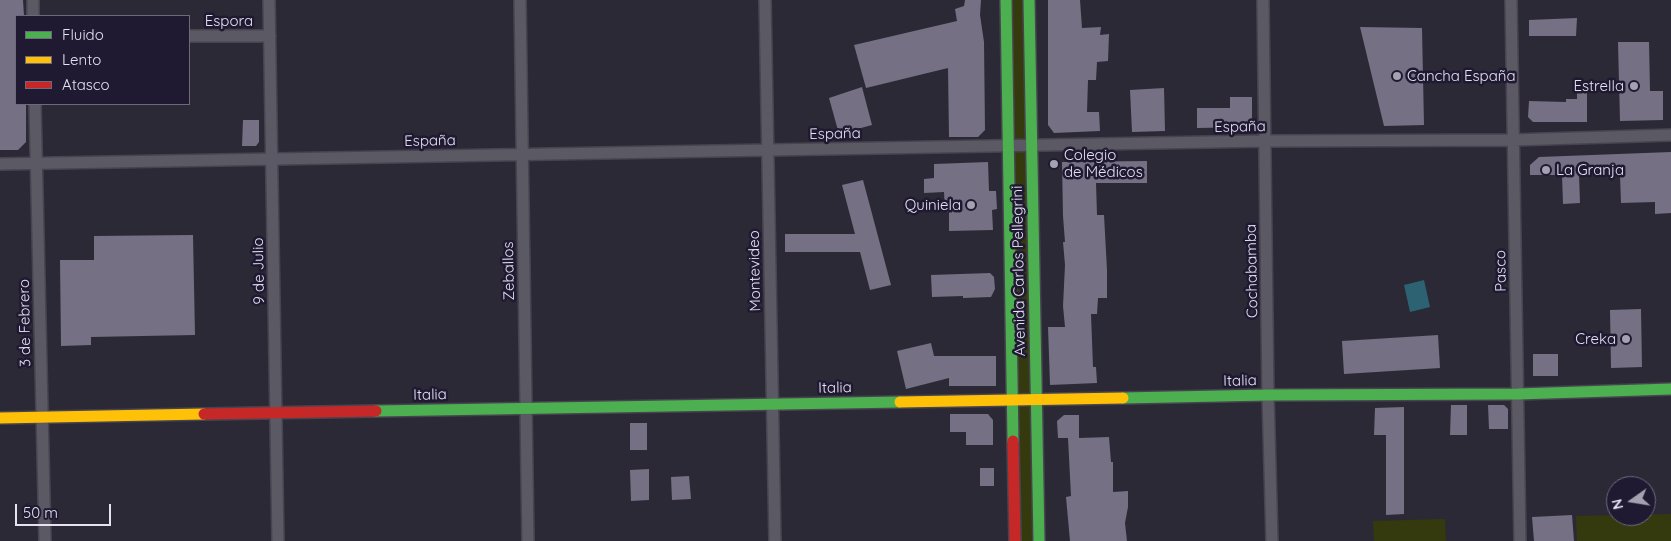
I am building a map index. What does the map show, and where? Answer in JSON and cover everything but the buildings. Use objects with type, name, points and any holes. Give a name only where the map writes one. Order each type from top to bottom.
[{"type":"street","points":[[33,0],[33,15]]},
{"type":"street","name":"9 de Julio","points":[[269,0],[278,541]]},
{"type":"street","name":"Zeballos","points":[[520,0],[528,541]]},
{"type":"street","name":"Montevideo","points":[[765,0],[775,541]]},
{"type":"street","name":"Avenida Carlos Pellegrini","points":[[1006,0],[1015,541]]},
{"type":"street","name":"Avenida Carlos Pellegrini","points":[[1029,0],[1038,541]]},
{"type":"street","name":"Cochabamba","points":[[1263,0],[1268,395],[1272,541]]},
{"type":"street","name":"Pasco","points":[[1511,0],[1520,541]]},
{"type":"street","name":"Espora","points":[[190,36],[270,36]]},
{"type":"street","name":"3 de Febrero","points":[[35,105],[45,541]]},
{"type":"street","name":"España","points":[[0,164],[1265,141],[1514,140],[1671,135]]},
{"type":"street","name":"Italia","points":[[0,418],[1268,395],[1518,394],[1671,389]]},
{"type":"green space","points":[[1006,0],[1029,0],[1039,541],[1015,541]]},
{"type":"green space","points":[[1656,514],[1671,514],[1671,541],[1577,541],[1576,516],[1606,515],[1606,526],[1656,526]]},
{"type":"green space","points":[[1445,519],[1446,541],[1374,541],[1373,521]]},
{"type":"water","points":[[1424,280],[1430,307],[1410,312],[1404,285]]},
{"type":"traffic: fast","points":[[1006,0],[1013,441]]},
{"type":"traffic: fast","points":[[1029,0],[1039,541]]},
{"type":"traffic: fast","points":[[1123,398],[1268,395],[1518,394],[1671,389]]},
{"type":"traffic: fast","points":[[376,411],[900,402]]},
{"type":"traffic: slow","points":[[900,402],[1123,398]]},
{"type":"traffic: slow","points":[[0,418],[204,414]]},
{"type":"traffic: jam","points":[[204,414],[376,411]]},
{"type":"traffic: jam","points":[[1013,441],[1015,541]]},
{"type":"place","name":"Cancha España","points":[[1397,76]]},
{"type":"place","name":"Estrella","points":[[1634,86]]},
{"type":"place","name":"Colegio de Médicos","points":[[1054,164]]},
{"type":"place","name":"La Granja","points":[[1546,170]]},
{"type":"place","name":"Quiniela","points":[[971,205]]},
{"type":"place","name":"Creka","points":[[1626,339]]}]
